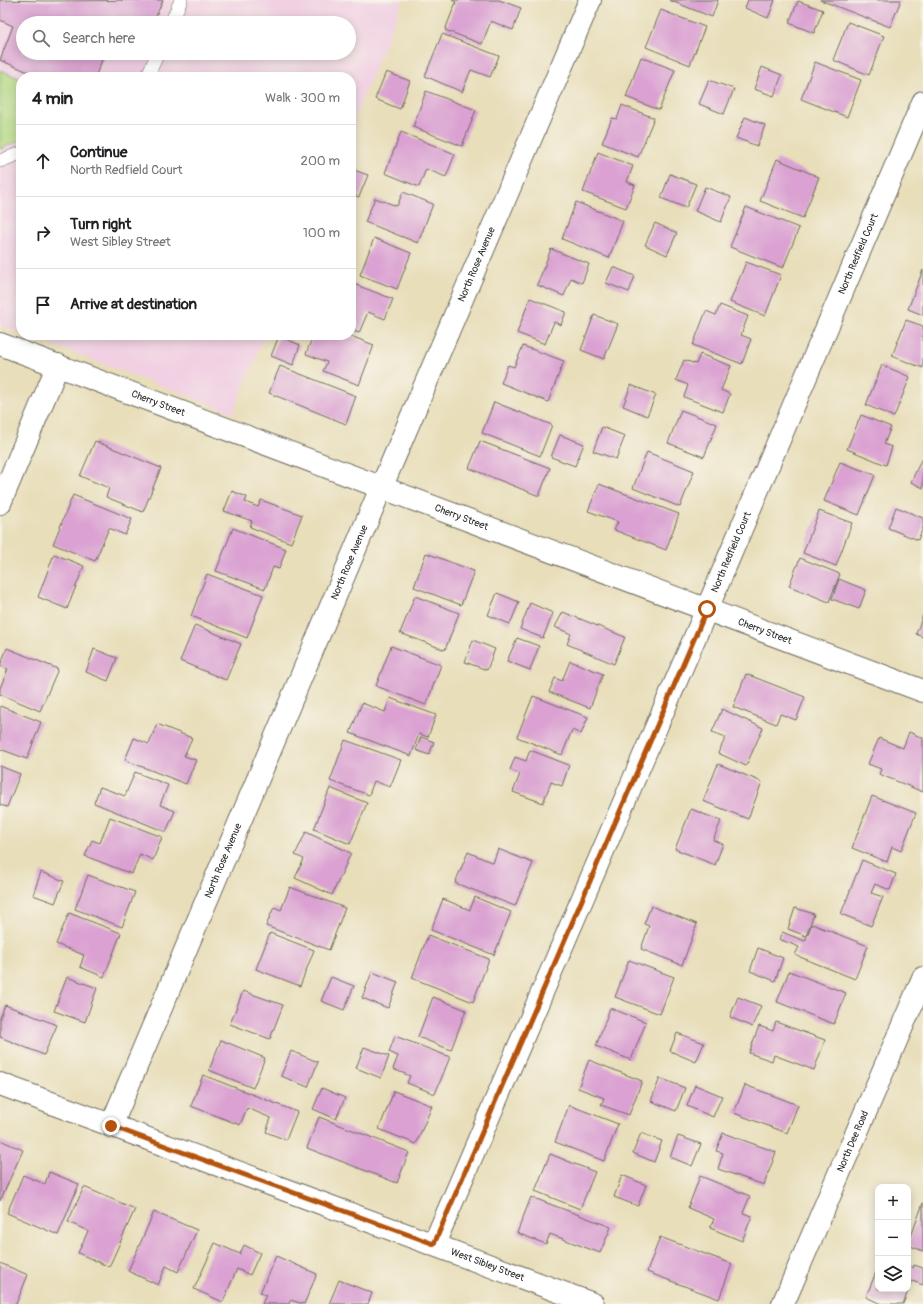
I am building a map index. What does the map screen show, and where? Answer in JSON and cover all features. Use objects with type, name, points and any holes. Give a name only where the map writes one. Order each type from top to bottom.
[{"type":"street","name":"North Rose Avenue","points":[[111,1126],[381,488],[590,0]]},
{"type":"street","name":"North Redfield Court","points":[[434,1244],[923,102]]},
{"type":"street","name":"Cherry Street","points":[[0,344],[923,690]]},
{"type":"street","points":[[0,503],[58,365]]},
{"type":"street","name":"North Dee Road","points":[[783,1304],[923,978]]},
{"type":"street","name":"West Sibley Street","points":[[0,1084],[593,1304]]},
{"type":"lane","points":[[174,16],[181,0]]},
{"type":"lane","points":[[149,72],[155,60]]},
{"type":"lane","points":[[0,161],[16,155]]},
{"type":"shaded area","points":[[0,0],[403,0],[356,114],[356,72],[16,72],[16,331],[0,325]]},
{"type":"shaded area","points":[[40,340],[263,340],[233,413]]},
{"type":"green space","points":[[0,70],[16,77],[16,142],[0,149]]},
{"type":"building","points":[[0,0],[163,0],[156,16],[16,16],[16,60],[102,60],[97,72],[28,72],[0,60],[13,26],[0,20]]},
{"type":"building","points":[[452,0],[499,0],[521,8],[513,30],[491,21],[482,44],[445,30],[456,2]]},
{"type":"building","points":[[669,0],[718,0],[712,17]]},
{"type":"building","points":[[748,0],[775,0],[768,18],[745,8]]},
{"type":"building","points":[[820,0],[901,0],[890,27]]},
{"type":"building","points":[[798,1],[823,10],[814,33],[789,23]]},
{"type":"building","points":[[661,10],[705,27],[690,65],[646,47]]},
{"type":"building","points":[[848,22],[884,36],[869,75],[833,60]]},
{"type":"building","points":[[442,34],[499,56],[490,77],[471,70],[462,92],[425,76]]},
{"type":"building","points":[[641,57],[675,70],[659,110],[626,97]]},
{"type":"building","points":[[815,62],[861,80],[847,117],[801,99]]},
{"type":"building","points":[[762,67],[782,75],[774,96],[754,89]]},
{"type":"building","points":[[386,72],[410,81],[400,109],[375,99]]},
{"type":"building","points":[[709,80],[734,89],[724,114],[699,104]]},
{"type":"building","points":[[426,91],[476,110],[462,146],[413,127]]},
{"type":"building","points":[[622,105],[654,118],[638,157],[602,143],[612,118],[617,119]]},
{"type":"building","points":[[745,117],[765,125],[757,146],[736,138]]},
{"type":"building","points":[[401,132],[455,154],[446,177],[426,169],[419,187],[385,173]]},
{"type":"building","points":[[598,152],[633,166],[627,182],[635,185],[626,208],[583,192]]},
{"type":"building","points":[[777,159],[819,177],[803,218],[760,201]]},
{"type":"building","points":[[356,171],[368,175],[359,197],[356,196]]},
{"type":"building","points":[[670,174],[696,184],[686,208],[661,198]]},
{"type":"building","points":[[705,187],[731,197],[721,222],[695,211]]},
{"type":"building","points":[[403,192],[433,204],[418,243],[365,222],[375,198],[397,206]]},
{"type":"building","points":[[576,202],[623,221],[609,258],[562,239]]},
{"type":"building","points":[[746,207],[799,228],[783,268],[730,247]]},
{"type":"building","points":[[655,223],[677,233],[667,255],[645,245]]},
{"type":"building","points":[[374,238],[411,253],[397,289],[360,275]]},
{"type":"building","points":[[551,249],[589,264],[582,283],[571,278],[564,296],[537,285]]},
{"type":"building","points":[[746,262],[781,275],[765,316],[730,302]]},
{"type":"building","points":[[613,267],[635,276],[629,292],[606,283]]},
{"type":"building","points":[[923,270],[923,315],[908,309]]},
{"type":"building","points":[[356,285],[393,299],[385,319],[368,312],[359,333],[356,332]]},
{"type":"building","points":[[530,298],[566,312],[561,325],[554,322],[545,344],[517,333]]},
{"type":"building","points":[[720,305],[748,316],[741,335],[751,339],[742,364],[693,345],[706,311],[716,315]]},
{"type":"building","points":[[594,315],[618,324],[604,359],[581,350]]},
{"type":"building","points":[[906,320],[923,326],[923,368],[892,356]]},
{"type":"building","points":[[356,338],[374,345],[359,385],[323,371],[327,362],[306,354],[311,340],[356,340]]},
{"type":"building","points":[[277,340],[288,340],[300,345],[293,365],[271,356]]},
{"type":"building","points":[[523,346],[564,361],[548,402],[501,383],[508,365],[514,367]]},
{"type":"building","points":[[700,354],[731,366],[721,390],[730,394],[723,412],[684,397],[688,385],[676,380],[684,360],[696,364]]},
{"type":"building","points":[[882,365],[910,377],[894,417],[866,405]]},
{"type":"building","points":[[280,366],[356,396],[346,424],[269,393]]},
{"type":"building","points":[[631,385],[656,395],[647,416],[623,406]]},
{"type":"building","points":[[494,402],[552,425],[540,456],[482,433]]},
{"type":"building","points":[[681,410],[717,424],[704,457],[668,443]]},
{"type":"building","points":[[861,415],[891,427],[884,444],[892,447],[886,465],[847,449]]},
{"type":"building","points":[[602,427],[625,436],[616,459],[593,451]]},
{"type":"building","points":[[560,435],[584,444],[575,466],[551,457]]},
{"type":"building","points":[[95,441],[161,468],[143,512],[106,497],[109,488],[80,476]]},
{"type":"building","points":[[480,441],[550,468],[539,496],[469,468]]},
{"type":"building","points":[[647,452],[694,471],[680,507],[633,488]]},
{"type":"building","points":[[921,460],[923,461],[923,488],[911,482]]},
{"type":"building","points":[[840,462],[875,475],[859,515],[824,501]]},
{"type":"building","points":[[599,484],[679,514],[666,550],[614,530],[618,522],[588,511]]},
{"type":"building","points":[[232,491],[247,497],[245,502],[258,507],[261,500],[302,515],[291,543],[250,527],[252,521],[224,511]]},
{"type":"building","points":[[73,495],[132,519],[125,535],[109,528],[95,561],[53,544]]},
{"type":"building","points":[[896,507],[923,518],[923,527],[918,540],[888,528]]},
{"type":"building","points":[[819,511],[852,523],[836,566],[803,553]]},
{"type":"building","points":[[233,528],[286,549],[279,569],[273,567],[265,589],[216,571]]},
{"type":"building","points":[[426,553],[474,571],[461,605],[414,587]]},
{"type":"building","points":[[54,554],[84,566],[67,609],[38,597]]},
{"type":"building","points":[[800,558],[840,574],[829,602],[789,586]]},
{"type":"building","points":[[207,574],[263,595],[247,638],[191,616]]},
{"type":"building","points":[[839,579],[866,590],[859,609],[832,599]]},
{"type":"building","points":[[497,593],[519,602],[510,624],[488,615]]},
{"type":"building","points":[[415,596],[459,613],[445,650],[400,633]]},
{"type":"building","points":[[530,603],[553,613],[543,638],[520,629]]},
{"type":"building","points":[[563,612],[625,637],[614,664],[567,644],[571,634],[555,627]]},
{"type":"building","points":[[923,615],[923,637],[916,634]]},
{"type":"building","points":[[195,625],[241,644],[226,680],[180,661]]},
{"type":"building","points":[[517,638],[539,646],[530,670],[507,661]]},
{"type":"building","points":[[473,640],[495,649],[487,670],[465,662]]},
{"type":"building","points":[[391,646],[441,665],[426,705],[376,686]]},
{"type":"building","points":[[7,648],[58,669],[40,711],[0,694],[0,688],[8,669],[0,666]]},
{"type":"building","points":[[94,649],[117,658],[108,681],[86,672]]},
{"type":"building","points":[[570,661],[603,674],[590,708],[549,692],[555,678],[562,681]]},
{"type":"building","points":[[746,674],[805,697],[796,720],[780,714],[776,724],[733,707]]},
{"type":"building","points":[[533,696],[588,717],[581,734],[572,730],[562,755],[517,737]]},
{"type":"building","points":[[390,698],[436,715],[428,737],[419,734],[411,756],[350,733],[362,703],[385,712]]},
{"type":"building","points":[[0,706],[41,722],[27,759],[0,749]]},
{"type":"building","points":[[722,709],[763,728],[746,766],[718,753],[726,737],[712,732]]},
{"type":"building","points":[[157,724],[192,738],[184,756],[196,760],[186,784],[125,760],[134,738],[149,744]]},
{"type":"building","points":[[909,732],[923,738],[923,792],[879,774],[881,769],[868,764],[879,738],[903,748]]},
{"type":"building","points":[[421,737],[434,742],[429,755],[416,750]]},
{"type":"building","points":[[345,740],[401,760],[390,787],[374,781],[369,795],[330,781]]},
{"type":"building","points":[[530,750],[569,765],[562,786],[551,782],[543,803],[513,792],[520,774],[510,770],[515,757],[526,761]]},
{"type":"building","points":[[718,764],[762,782],[748,819],[703,801]]},
{"type":"building","points":[[0,766],[20,774],[7,807],[0,805]]},
{"type":"building","points":[[135,772],[168,785],[160,805],[175,811],[166,832],[94,803],[100,787],[125,796]]},
{"type":"building","points":[[330,788],[367,803],[350,844],[314,829]]},
{"type":"building","points":[[872,796],[916,813],[901,851],[892,847],[887,862],[852,848]]},
{"type":"building","points":[[691,809],[721,821],[713,840],[723,844],[715,865],[675,849]]},
{"type":"building","points":[[110,817],[162,837],[153,860],[140,854],[132,874],[85,856],[92,840],[100,843]]},
{"type":"building","points":[[306,832],[351,853],[332,895],[295,878],[304,859],[295,855]]},
{"type":"building","points":[[498,849],[533,863],[515,906],[455,883],[468,852],[493,863]]},
{"type":"building","points":[[862,860],[896,874],[890,890],[875,884],[871,893],[883,897],[871,926],[841,914]]},
{"type":"building","points":[[41,872],[64,881],[55,903],[33,895]]},
{"type":"building","points":[[88,875],[135,892],[122,927],[75,909]]},
{"type":"building","points":[[290,887],[345,908],[329,950],[266,926],[274,907],[281,910]]},
{"type":"building","points":[[475,897],[511,912],[494,955],[431,930],[443,899],[470,910]]},
{"type":"building","points":[[651,906],[697,924],[682,965],[641,949],[649,926],[644,924]]},
{"type":"building","points":[[795,908],[814,914],[806,936],[788,929]]},
{"type":"building","points":[[69,913],[121,933],[104,977],[80,967],[84,955],[56,944]]},
{"type":"building","points":[[812,924],[868,946],[855,979],[795,955],[799,947],[779,939],[782,932],[805,941]]},
{"type":"building","points":[[270,933],[314,950],[300,986],[256,969]]},
{"type":"building","points":[[428,935],[489,959],[473,1002],[412,978]]},
{"type":"building","points":[[758,948],[783,958],[775,981],[750,971]]},
{"type":"building","points":[[629,960],[674,977],[660,1014],[615,997]]},
{"type":"building","points":[[789,971],[846,993],[834,1024],[777,1002]]},
{"type":"building","points":[[372,972],[398,982],[388,1008],[362,998]]},
{"type":"building","points":[[67,977],[97,988],[85,1022],[54,1011]]},
{"type":"building","points":[[331,977],[354,986],[344,1010],[321,1001]]},
{"type":"building","points":[[243,991],[283,1005],[270,1039],[230,1024]]},
{"type":"building","points":[[433,997],[466,1010],[451,1050],[418,1037]]},
{"type":"building","points":[[738,997],[761,1006],[752,1027],[730,1017]]},
{"type":"building","points":[[5,1005],[57,1025],[44,1055],[0,1037],[0,1018]]},
{"type":"building","points":[[610,1008],[646,1022],[631,1060],[596,1046]]},
{"type":"building","points":[[776,1022],[825,1040],[814,1070],[774,1055],[772,1061],[749,1053],[759,1026],[773,1031]]},
{"type":"building","points":[[677,1033],[704,1043],[696,1062],[670,1051]]},
{"type":"building","points":[[395,1036],[450,1057],[435,1094],[407,1083],[410,1076],[393,1069],[398,1056],[389,1052]]},
{"type":"building","points":[[221,1040],[265,1058],[253,1088],[209,1070]]},
{"type":"building","points":[[364,1047],[389,1056],[381,1078],[356,1068]]},
{"type":"building","points":[[291,1051],[318,1062],[308,1087],[281,1076]]},
{"type":"building","points":[[589,1060],[642,1081],[629,1115],[601,1105],[604,1098],[578,1088]]},
{"type":"building","points":[[203,1075],[297,1112],[286,1140],[266,1132],[271,1118],[247,1108],[240,1125],[191,1106]]},
{"type":"building","points":[[660,1078],[685,1088],[676,1111],[651,1101]]},
{"type":"building","points":[[695,1085],[722,1096],[713,1117],[687,1106]]},
{"type":"building","points":[[745,1085],[798,1105],[787,1133],[734,1113]]},
{"type":"building","points":[[322,1088],[345,1098],[336,1119],[313,1109]]},
{"type":"building","points":[[394,1091],[432,1106],[416,1144],[379,1129]]},
{"type":"building","points":[[569,1105],[618,1124],[604,1161],[555,1142]]},
{"type":"building","points":[[319,1117],[409,1152],[397,1183],[307,1148]]},
{"type":"building","points":[[641,1133],[662,1141],[654,1162],[633,1153]]},
{"type":"building","points":[[723,1133],[776,1152],[764,1185],[718,1169],[723,1153],[716,1151]]},
{"type":"building","points":[[678,1136],[701,1144],[692,1166],[670,1157]]},
{"type":"building","points":[[0,1140],[23,1150],[0,1201]]},
{"type":"building","points":[[550,1154],[595,1172],[580,1209],[535,1191]]},
{"type":"building","points":[[49,1172],[79,1184],[58,1235],[7,1213],[23,1175],[45,1184]]},
{"type":"building","points":[[622,1175],[646,1185],[638,1206],[614,1197]]},
{"type":"building","points":[[700,1176],[750,1196],[743,1213],[752,1216],[742,1241],[710,1228],[714,1219],[688,1208]]},
{"type":"building","points":[[84,1187],[135,1209],[109,1267],[78,1253],[88,1231],[68,1222]]},
{"type":"building","points":[[531,1197],[611,1227],[600,1253],[550,1234],[546,1244],[517,1233]]},
{"type":"building","points":[[923,1203],[923,1251],[911,1246],[911,1237]]},
{"type":"building","points":[[154,1212],[197,1230],[178,1272],[166,1266],[158,1285],[128,1271]]},
{"type":"building","points":[[660,1237],[732,1264],[719,1299],[647,1272]]},
{"type":"building","points":[[215,1243],[240,1254],[244,1245],[260,1253],[250,1275],[237,1269],[223,1302],[194,1289]]},
{"type":"building","points":[[276,1256],[317,1274],[304,1304],[290,1300],[289,1304],[262,1304],[266,1295],[260,1293]]},
{"type":"building","points":[[0,1263],[28,1275],[16,1304],[0,1304]]},
{"type":"building","points":[[914,1265],[923,1268],[923,1285],[912,1281],[911,1284],[911,1267],[913,1268]]},
{"type":"building","points":[[875,1274],[875,1292],[908,1292],[903,1304],[881,1304],[866,1297]]},
{"type":"building","points":[[339,1280],[372,1293],[368,1304],[329,1304]]},
{"type":"route","points":[[111,1126],[434,1244],[707,609]]}]
